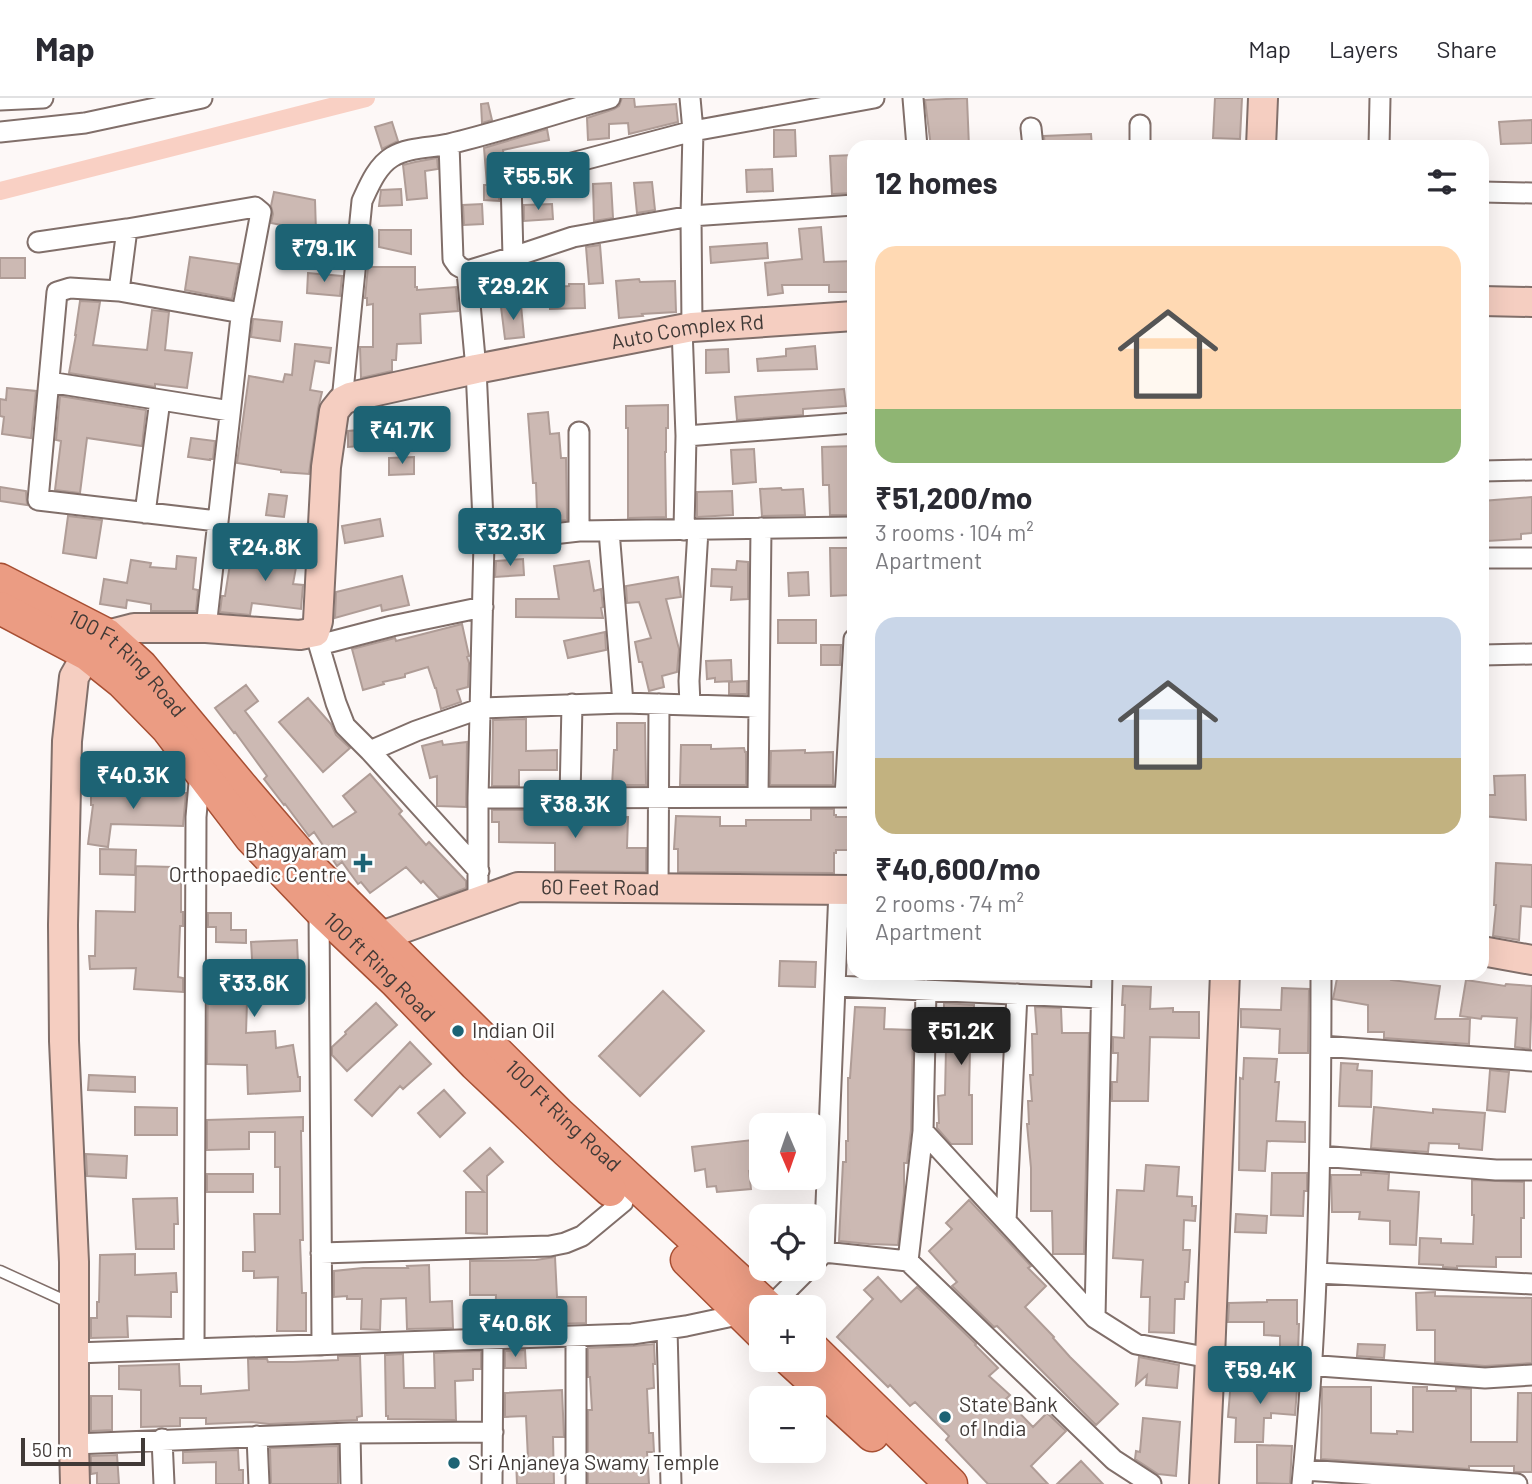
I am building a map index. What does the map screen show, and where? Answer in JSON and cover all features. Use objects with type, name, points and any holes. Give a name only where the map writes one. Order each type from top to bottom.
[{"type":"main road","name":"100 Ft Ring Road","points":[[0,580],[97,645],[141,666],[313,870],[368,940],[558,1113],[749,1303]]},
{"type":"main road","name":"100 ft Ring Road","points":[[0,608],[97,645],[122,682],[167,728],[251,838],[318,909],[368,940],[396,982],[475,1064],[679,1252],[749,1306]]},
{"type":"main road","points":[[826,1362],[951,1484]]},
{"type":"main road","points":[[803,1372],[924,1484]]},
{"type":"street","points":[[0,100],[43,98]]},
{"type":"street","points":[[181,98],[200,98]]},
{"type":"street","points":[[0,132],[85,123],[200,98]]},
{"type":"street","points":[[479,871],[345,726],[317,639],[326,467],[334,411],[342,401],[362,201],[381,167],[400,153],[449,144],[611,98]]},
{"type":"street","points":[[690,98],[693,131],[686,436],[691,530],[690,705]]},
{"type":"street","points":[[513,257],[511,179],[693,131],[874,98]]},
{"type":"street","points":[[913,98],[916,140]]},
{"type":"street","points":[[1261,140],[1263,98]]},
{"type":"street","points":[[1379,140],[1380,98]]},
{"type":"street","points":[[1139,125],[1140,140]]},
{"type":"street","points":[[449,144],[453,259],[467,271],[573,237],[691,216],[847,205]]},
{"type":"street","points":[[1489,192],[1532,193]]},
{"type":"street","points":[[38,242],[255,207],[261,212],[242,313],[206,628]]},
{"type":"street","points":[[119,291],[127,229]]},
{"type":"street","points":[[467,271],[476,369],[484,542],[478,901]]},
{"type":"street","points":[[217,521],[38,500],[57,292],[70,289],[119,291],[242,313]]},
{"type":"street","points":[[1489,301],[1532,302]]},
{"type":"street","name":"Auto Complex Rd","points":[[342,401],[476,369],[687,328],[847,317]]},
{"type":"street","points":[[49,382],[230,411]]},
{"type":"street","points":[[145,513],[160,400]]},
{"type":"street","points":[[686,436],[847,424]]},
{"type":"street","points":[[579,432],[579,531]]},
{"type":"street","points":[[1489,471],[1532,470]]},
{"type":"street","points":[[484,542],[579,531],[847,527]]},
{"type":"street","points":[[758,797],[761,528]]},
{"type":"street","points":[[609,531],[623,703]]},
{"type":"street","points":[[1489,558],[1532,558]]},
{"type":"street","points":[[75,1484],[75,1305],[64,1041],[63,925],[67,741],[74,677],[97,645],[134,628],[206,628],[300,635],[317,639],[483,607]]},
{"type":"street","points":[[1489,655],[1532,654]]},
{"type":"street","points":[[370,751],[482,708],[623,703],[758,708]]},
{"type":"street","points":[[569,798],[572,704]]},
{"type":"street","points":[[658,889],[659,704]]},
{"type":"street","points":[[194,1349],[196,817],[200,771]]},
{"type":"street","points":[[478,798],[847,797]]},
{"type":"street","name":"60 Feet Road","points":[[368,940],[518,887],[846,890]]},
{"type":"street","points":[[822,1204],[835,986],[846,890]]},
{"type":"street","points":[[318,909],[322,1345]]},
{"type":"street","points":[[1489,952],[1532,960]]},
{"type":"street","points":[[1095,1318],[1102,980]]},
{"type":"street","points":[[1204,1484],[1225,980]]},
{"type":"street","points":[[1321,980],[1317,1273],[1313,1365],[1303,1477],[1517,1484]]},
{"type":"street","points":[[835,986],[1101,998]]},
{"type":"street","points":[[908,1261],[923,1131],[926,990]]},
{"type":"street","points":[[1006,1222],[1017,994]]},
{"type":"street","points":[[1321,1045],[1532,1061]]},
{"type":"street","points":[[923,1131],[1095,1318],[1136,1344],[1210,1358],[1485,1378],[1532,1375]]},
{"type":"street","points":[[1320,1156],[1496,1170],[1532,1170]]},
{"type":"street","points":[[321,1253],[550,1246],[582,1236],[623,1202]]},
{"type":"street","points":[[826,1258],[908,1261],[1114,1460],[1151,1484]]},
{"type":"street","points":[[1317,1273],[1532,1284]]},
{"type":"street","points":[[780,1295],[795,1281]]},
{"type":"street","points":[[75,1353],[632,1334],[749,1316]]},
{"type":"street","points":[[667,1329],[671,1484]]},
{"type":"street","points":[[576,1336],[576,1484]]},
{"type":"street","points":[[492,1484],[493,1339]]},
{"type":"street","points":[[74,1444],[350,1433],[493,1432]]},
{"type":"street","points":[[350,1433],[351,1484]]},
{"type":"street","points":[[257,1436],[259,1484]]},
{"type":"street","points":[[162,1439],[164,1484]]},
{"type":"lane","points":[[0,1271],[75,1305]]},
{"type":"building","points":[[622,98],[634,98],[635,107],[676,104],[678,122],[629,134],[628,123],[609,124],[609,138],[588,140],[587,118],[614,109],[619,106]]},
{"type":"building","points":[[967,98],[969,140],[930,140],[925,100]]},
{"type":"building","points":[[1215,98],[1242,98],[1240,139],[1213,138]]},
{"type":"building","points":[[488,103],[492,120],[482,123],[481,104]]},
{"type":"building","points":[[1532,120],[1532,143],[1501,144],[1499,122]]},
{"type":"building","points":[[392,122],[398,141],[382,149],[375,127]]},
{"type":"building","points":[[547,129],[549,140],[503,150],[505,169],[500,173],[499,201],[484,200],[484,185],[487,185],[484,148]]},
{"type":"building","points":[[774,130],[795,130],[796,156],[774,157]]},
{"type":"building","points":[[1091,134],[1091,140],[1044,140],[1044,136]]},
{"type":"building","points":[[847,155],[847,193],[832,194],[830,156]]},
{"type":"building","points":[[437,158],[438,169],[425,171],[427,198],[407,200],[403,165]]},
{"type":"building","points":[[772,169],[773,191],[747,192],[746,170]]},
{"type":"building","points":[[652,182],[655,210],[637,213],[634,183]]},
{"type":"building","points":[[611,183],[613,218],[594,221],[593,184]]},
{"type":"building","points":[[401,189],[402,205],[379,206],[381,190]]},
{"type":"building","points":[[274,192],[315,200],[316,232],[271,223]]},
{"type":"building","points":[[482,204],[483,224],[464,225],[463,205]]},
{"type":"building","points":[[552,204],[553,219],[524,221],[524,205]]},
{"type":"building","points":[[821,227],[824,262],[847,261],[847,292],[829,292],[829,285],[782,285],[783,293],[768,295],[765,263],[802,259],[799,229]]},
{"type":"building","points":[[379,230],[411,230],[411,254],[379,247]]},
{"type":"building","points":[[767,243],[768,258],[711,263],[710,247]]},
{"type":"building","points":[[600,245],[603,283],[589,284],[586,247]]},
{"type":"building","points":[[190,257],[239,264],[232,299],[185,290]]},
{"type":"building","points":[[0,258],[25,258],[25,278],[0,278]]},
{"type":"building","points":[[368,267],[415,267],[417,290],[456,287],[458,311],[420,314],[421,343],[397,344],[392,371],[361,378],[360,347],[373,347],[373,304],[367,305],[365,298]]},
{"type":"building","points":[[308,273],[342,276],[340,296],[307,293]]},
{"type":"building","points":[[502,273],[504,304],[484,305],[483,279]]},
{"type":"building","points":[[639,279],[640,282],[675,281],[676,312],[619,318],[616,281]]},
{"type":"building","points":[[584,284],[585,308],[550,309],[548,287]]},
{"type":"building","points":[[80,301],[100,302],[93,345],[147,350],[152,310],[169,312],[165,350],[192,353],[187,388],[155,384],[155,387],[69,373]]},
{"type":"building","points":[[521,305],[524,337],[505,339],[501,307]]},
{"type":"building","points":[[253,319],[282,322],[280,341],[251,337]]},
{"type":"building","points":[[295,344],[331,348],[329,363],[315,361],[310,390],[322,392],[309,474],[281,472],[237,463],[249,376],[283,382],[285,374],[292,375]]},
{"type":"building","points":[[815,346],[817,369],[758,371],[757,359],[786,356],[786,349]]},
{"type":"building","points":[[728,349],[729,372],[706,373],[706,350]]},
{"type":"building","points":[[7,388],[36,391],[31,438],[2,434],[4,417],[0,416],[0,399],[6,400]]},
{"type":"building","points":[[844,389],[846,406],[803,409],[803,415],[737,420],[735,397]]},
{"type":"building","points":[[60,396],[146,410],[142,446],[87,438],[80,493],[55,490],[61,441],[56,440]]},
{"type":"building","points":[[668,405],[665,452],[666,517],[628,518],[626,406]]},
{"type":"building","points":[[416,411],[418,428],[392,431],[390,414]]},
{"type":"building","points":[[548,412],[550,434],[559,433],[561,458],[566,458],[567,520],[540,523],[536,483],[533,483],[528,414]]},
{"type":"building","points":[[383,428],[384,444],[348,447],[348,431]]},
{"type":"building","points":[[191,438],[215,441],[213,459],[188,457]]},
{"type":"building","points":[[847,446],[847,515],[830,515],[829,485],[823,485],[822,447]]},
{"type":"building","points":[[754,449],[756,482],[733,484],[731,450]]},
{"type":"building","points":[[414,457],[414,474],[389,475],[389,458]]},
{"type":"building","points":[[0,487],[26,491],[27,505],[0,501]]},
{"type":"building","points":[[760,489],[803,489],[805,515],[762,516]]},
{"type":"building","points":[[732,491],[733,515],[697,517],[697,492]]},
{"type":"building","points":[[269,494],[287,496],[284,517],[266,515]]},
{"type":"building","points":[[1532,497],[1532,533],[1521,534],[1521,539],[1489,541],[1489,500]]},
{"type":"building","points":[[68,516],[102,520],[96,558],[63,553]]},
{"type":"building","points":[[380,519],[383,536],[345,543],[342,526]]},
{"type":"building","points":[[274,541],[300,545],[293,584],[303,585],[301,609],[252,603],[250,615],[220,612],[230,564],[269,570]]},
{"type":"building","points":[[830,548],[847,548],[847,595],[831,596]]},
{"type":"building","points":[[177,556],[196,558],[193,589],[198,590],[196,611],[151,611],[151,604],[127,600],[126,608],[100,604],[104,579],[127,583],[131,560],[151,563],[150,567],[176,569]]},
{"type":"building","points":[[523,559],[524,575],[495,577],[496,561]]},
{"type":"building","points":[[589,561],[594,591],[601,589],[603,618],[516,617],[516,599],[559,599],[554,566]]},
{"type":"building","points":[[737,561],[748,562],[748,599],[731,600],[732,587],[711,586],[712,569],[736,570]]},
{"type":"building","points":[[808,572],[809,595],[789,596],[788,573]]},
{"type":"building","points":[[402,576],[409,605],[382,611],[381,605],[335,618],[336,592]]},
{"type":"building","points":[[678,577],[681,597],[666,599],[679,649],[677,672],[662,676],[664,687],[649,691],[635,642],[651,638],[639,602],[627,603],[626,586]]},
{"type":"building","points":[[778,620],[816,620],[816,643],[778,643]]},
{"type":"building","points":[[462,624],[469,663],[468,687],[457,690],[461,702],[441,709],[428,667],[363,690],[352,649]]},
{"type":"building","points":[[605,632],[606,650],[568,658],[564,641]]},
{"type":"building","points":[[821,645],[841,645],[840,665],[821,665]]},
{"type":"building","points":[[731,660],[732,681],[715,682],[715,678],[707,679],[706,661]]},
{"type":"building","points":[[747,681],[747,694],[729,694],[729,682]]},
{"type":"building","points":[[246,685],[258,701],[245,711],[333,827],[356,812],[343,796],[370,774],[402,811],[399,814],[426,845],[429,842],[466,881],[466,888],[439,898],[406,867],[370,893],[361,882],[358,884],[342,862],[337,866],[314,832],[309,836],[284,805],[264,779],[267,776],[215,708]]},
{"type":"building","points":[[308,698],[331,724],[336,735],[350,748],[323,772],[279,722]]},
{"type":"building","points":[[526,719],[526,751],[557,750],[557,770],[519,770],[519,786],[492,786],[493,720]]},
{"type":"building","points":[[617,723],[645,723],[646,785],[612,785],[614,750],[617,750]]},
{"type":"building","points":[[442,741],[443,745],[467,742],[466,807],[437,806],[437,776],[430,778],[422,746]]},
{"type":"building","points":[[681,745],[711,745],[711,749],[744,748],[746,785],[680,785]]},
{"type":"building","points":[[805,750],[805,753],[833,752],[833,785],[770,785],[771,751]]},
{"type":"building","points":[[1525,775],[1526,820],[1489,817],[1489,795],[1495,795],[1494,776]]},
{"type":"building","points":[[91,790],[186,793],[183,826],[111,824],[108,847],[88,844],[93,805]]},
{"type":"building","points":[[811,809],[834,809],[836,817],[847,817],[847,850],[836,850],[834,853],[834,873],[678,872],[678,849],[674,849],[676,816],[720,817],[720,826],[746,826],[746,820],[811,820]]},
{"type":"building","points":[[492,810],[628,817],[627,848],[646,848],[646,872],[555,871],[555,843],[499,842],[499,822],[492,822]]},
{"type":"building","points":[[100,849],[136,850],[135,875],[100,874]]},
{"type":"building","points":[[1496,863],[1532,865],[1532,907],[1521,906],[1519,940],[1493,936]]},
{"type":"building","points":[[136,866],[172,867],[171,882],[181,882],[183,926],[180,926],[178,977],[183,978],[183,992],[134,989],[136,968],[90,969],[89,956],[95,956],[96,911],[135,912]]},
{"type":"building","points":[[208,913],[231,913],[231,930],[246,930],[246,943],[216,942],[216,927],[208,927]]},
{"type":"building","points":[[297,940],[298,964],[292,964],[293,1001],[247,1002],[246,1033],[275,1031],[276,1048],[293,1045],[300,1077],[300,1091],[248,1094],[247,1065],[207,1064],[208,974],[253,975],[251,942]]},
{"type":"building","points":[[780,961],[816,962],[815,987],[779,986]]},
{"type":"building","points":[[1337,980],[1391,980],[1440,986],[1435,1019],[1470,1019],[1469,1044],[1384,1038],[1384,1032],[1368,1032],[1368,1005],[1333,999]]},
{"type":"building","points":[[1466,980],[1505,986],[1532,986],[1530,1049],[1515,1047],[1517,1018],[1482,1016],[1481,1019],[1460,1016]]},
{"type":"building","points":[[1123,986],[1151,987],[1150,1009],[1173,1008],[1173,1012],[1199,1012],[1199,1038],[1150,1037],[1148,1101],[1112,1101],[1112,1082],[1117,1082],[1118,1056],[1118,1053],[1113,1053],[1113,1037],[1124,1038]]},
{"type":"building","points":[[1282,988],[1309,989],[1308,1053],[1279,1053],[1280,1029],[1241,1027],[1241,1009],[1281,1010]]},
{"type":"building","points":[[663,991],[704,1031],[640,1096],[599,1056]]},
{"type":"building","points":[[376,1003],[397,1025],[347,1071],[332,1055],[332,1047]]},
{"type":"building","points":[[944,1003],[974,1005],[974,1008],[1004,1008],[1003,1029],[973,1029],[969,1095],[972,1095],[972,1144],[951,1144],[937,1128],[938,1096],[945,1095],[946,1048],[937,1048],[937,1031],[944,1030]]},
{"type":"building","points":[[855,1007],[885,1008],[884,1029],[913,1030],[911,1130],[907,1163],[904,1163],[904,1192],[898,1245],[839,1241],[843,1162],[846,1162],[848,1141],[848,1078]]},
{"type":"building","points":[[1035,1007],[1061,1008],[1062,1033],[1089,1033],[1084,1254],[1053,1254],[1052,1211],[1031,1211],[1027,1124],[1028,1101],[1032,1101],[1032,1034],[1037,1034]]},
{"type":"building","points":[[410,1042],[431,1064],[403,1089],[400,1086],[372,1116],[355,1100]]},
{"type":"building","points":[[1244,1058],[1277,1059],[1275,1082],[1279,1082],[1276,1121],[1305,1122],[1305,1142],[1267,1141],[1265,1171],[1239,1170],[1240,1078],[1243,1079]]},
{"type":"building","points":[[1341,1063],[1358,1064],[1357,1070],[1372,1071],[1371,1107],[1339,1106]]},
{"type":"building","points":[[1490,1070],[1509,1072],[1505,1112],[1487,1110]]},
{"type":"building","points":[[89,1075],[135,1077],[135,1092],[88,1090]]},
{"type":"building","points":[[444,1090],[465,1113],[440,1137],[418,1113]]},
{"type":"building","points":[[135,1107],[177,1108],[177,1135],[135,1135]]},
{"type":"building","points":[[1374,1107],[1433,1113],[1433,1109],[1485,1113],[1482,1150],[1459,1148],[1459,1144],[1429,1143],[1428,1152],[1371,1148]]},
{"type":"building","points":[[303,1117],[303,1240],[300,1240],[302,1293],[306,1293],[306,1331],[277,1331],[278,1277],[254,1278],[254,1271],[243,1271],[243,1252],[255,1252],[254,1214],[280,1214],[280,1167],[275,1167],[275,1132],[249,1132],[249,1149],[207,1150],[207,1120]]},
{"type":"building","points":[[749,1140],[749,1189],[717,1192],[716,1186],[707,1187],[705,1169],[695,1171],[692,1147]]},
{"type":"building","points":[[490,1148],[503,1162],[487,1176],[487,1234],[466,1233],[466,1192],[484,1192],[464,1171]]},
{"type":"building","points":[[86,1154],[127,1156],[126,1178],[87,1176]]},
{"type":"building","points":[[1146,1165],[1179,1167],[1177,1196],[1192,1197],[1192,1206],[1196,1206],[1195,1221],[1184,1220],[1183,1250],[1190,1250],[1188,1282],[1185,1282],[1184,1299],[1175,1299],[1174,1333],[1149,1332],[1150,1297],[1141,1297],[1143,1260],[1113,1258],[1117,1190],[1144,1191]]},
{"type":"building","points":[[1361,1172],[1389,1174],[1388,1190],[1419,1192],[1416,1245],[1390,1244],[1390,1221],[1359,1219],[1360,1212],[1332,1212],[1331,1175],[1361,1175]]},
{"type":"building","points":[[1272,1173],[1307,1173],[1303,1216],[1271,1215]]},
{"type":"building","points":[[207,1174],[253,1174],[253,1192],[207,1192]]},
{"type":"building","points":[[1472,1180],[1524,1182],[1521,1257],[1496,1257],[1496,1267],[1457,1268],[1419,1264],[1420,1238],[1441,1239],[1441,1243],[1473,1244]]},
{"type":"building","points":[[177,1198],[178,1224],[174,1224],[174,1249],[136,1249],[133,1199]]},
{"type":"building","points":[[969,1200],[1031,1266],[1028,1268],[1046,1286],[1025,1307],[1070,1357],[1118,1404],[1096,1425],[997,1326],[994,1327],[952,1286],[957,1282],[929,1251],[952,1229],[946,1223]]},
{"type":"building","points":[[1236,1214],[1267,1216],[1266,1233],[1235,1232]]},
{"type":"building","points":[[135,1254],[135,1275],[176,1273],[177,1292],[171,1292],[171,1317],[127,1316],[128,1337],[91,1338],[91,1318],[97,1318],[99,1302],[100,1255]]},
{"type":"building","points":[[555,1257],[557,1297],[586,1297],[586,1323],[495,1326],[496,1295],[470,1295],[470,1261],[536,1260]]},
{"type":"building","points":[[429,1265],[430,1302],[452,1301],[453,1328],[407,1329],[406,1298],[381,1299],[380,1330],[361,1329],[362,1299],[334,1297],[334,1271]]},
{"type":"building","points":[[878,1277],[901,1302],[917,1287],[976,1344],[998,1368],[989,1376],[1010,1395],[1006,1399],[1033,1427],[1047,1413],[1066,1431],[1031,1466],[1048,1484],[988,1484],[946,1440],[949,1436],[915,1402],[910,1406],[837,1337],[873,1299],[864,1290]]},
{"type":"building","points":[[1435,1292],[1435,1296],[1532,1298],[1532,1363],[1485,1366],[1435,1362],[1435,1330],[1417,1330],[1416,1293]]},
{"type":"building","points":[[1297,1300],[1298,1352],[1280,1351],[1280,1336],[1264,1335],[1264,1322],[1228,1322],[1229,1303]]},
{"type":"building","points":[[654,1344],[654,1388],[647,1389],[649,1433],[653,1433],[654,1452],[647,1452],[649,1484],[588,1484],[588,1410],[592,1410],[588,1348]]},
{"type":"building","points":[[1358,1344],[1385,1345],[1384,1358],[1357,1356]]},
{"type":"building","points":[[525,1350],[526,1368],[505,1368],[505,1351]]},
{"type":"building","points":[[481,1351],[481,1369],[473,1369],[473,1380],[455,1381],[456,1420],[388,1419],[385,1355],[403,1354],[404,1388],[435,1388],[434,1353]]},
{"type":"building","points":[[338,1356],[360,1356],[362,1416],[357,1417],[357,1420],[206,1424],[206,1418],[180,1418],[180,1426],[141,1427],[141,1390],[119,1389],[119,1366],[179,1364],[180,1386],[201,1386],[201,1394],[249,1390],[248,1359],[293,1362],[338,1360]]},
{"type":"building","points":[[1139,1357],[1179,1365],[1177,1388],[1146,1385],[1147,1375],[1136,1385]]},
{"type":"building","points":[[1279,1375],[1298,1377],[1295,1415],[1271,1413],[1271,1418],[1264,1418],[1263,1442],[1235,1442],[1236,1418],[1228,1417],[1231,1380],[1250,1381],[1250,1389],[1277,1391]]},
{"type":"building","points":[[1322,1387],[1371,1387],[1371,1433],[1397,1434],[1397,1431],[1413,1432],[1413,1387],[1427,1387],[1427,1391],[1471,1389],[1471,1442],[1517,1442],[1518,1393],[1532,1393],[1532,1472],[1514,1472],[1514,1466],[1469,1466],[1469,1469],[1321,1459]]},
{"type":"building","points":[[562,1390],[564,1437],[553,1437],[554,1484],[517,1484],[516,1460],[528,1459],[526,1416],[505,1417],[505,1393]]},
{"type":"building","points":[[91,1396],[112,1396],[112,1430],[91,1431]]},
{"type":"building","points":[[1143,1418],[1180,1422],[1176,1476],[1158,1474],[1135,1459],[1136,1451],[1140,1452]]},
{"type":"building","points":[[1257,1445],[1292,1446],[1290,1484],[1257,1483]]},
{"type":"building","points":[[338,1446],[338,1484],[271,1484],[270,1448]]},
{"type":"building","points":[[238,1450],[243,1484],[216,1484],[216,1462],[183,1463],[183,1452]]},
{"type":"building","points":[[117,1455],[119,1484],[97,1484],[97,1473],[91,1474],[91,1456]]},
{"type":"building","points":[[1081,1461],[1103,1484],[1057,1484]]},
{"type":"waterway","points":[[0,191],[366,98]]},
{"type":"place","name":"Bhagyaram Orthopaedic Centre","points":[[363,863]]},
{"type":"place","name":"Indian Oil","points":[[458,1031]]},
{"type":"place","name":"State Bank of India","points":[[945,1417]]},
{"type":"place","name":"Sri Anjaneya Swamy Temple","points":[[454,1463]]}]
